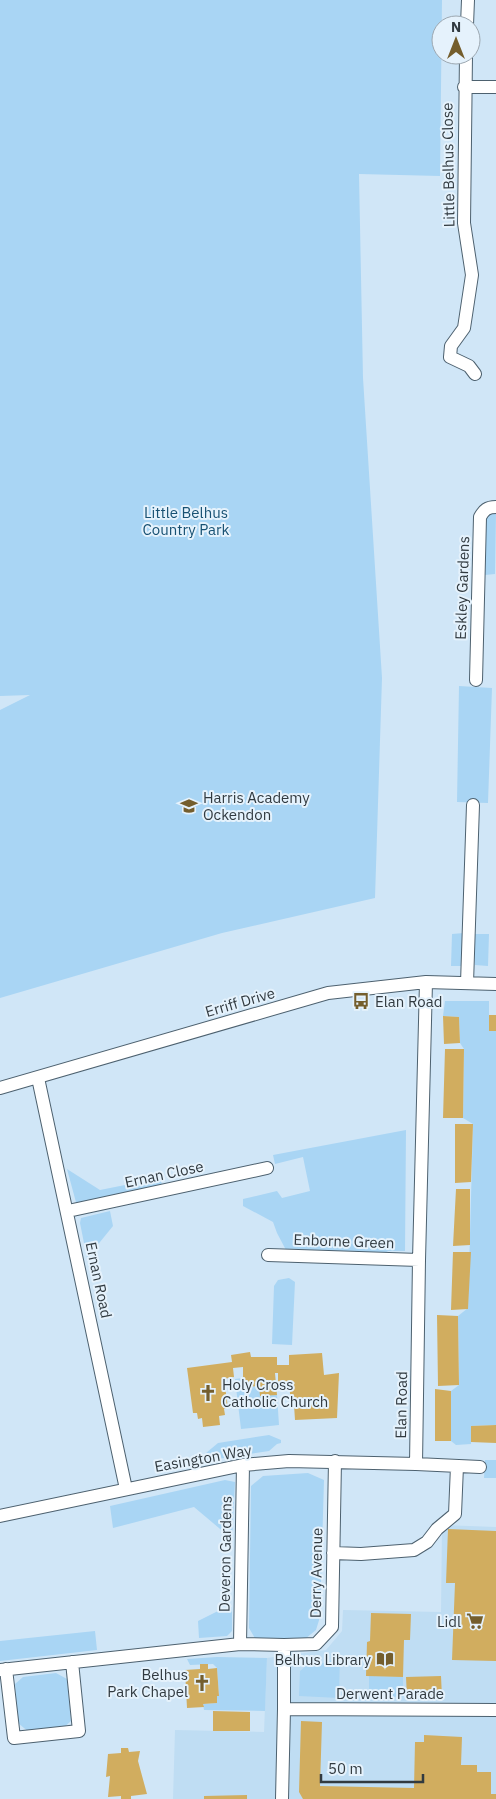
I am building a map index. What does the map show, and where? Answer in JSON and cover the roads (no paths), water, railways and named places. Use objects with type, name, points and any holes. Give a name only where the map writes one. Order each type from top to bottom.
[{"type":"street","points":[[467,15],[468,0]]},
{"type":"street","points":[[465,65],[464,86],[496,87]]},
{"type":"street","name":"Little Belhus Close","points":[[464,86],[464,223],[472,275],[464,328],[451,346],[450,357],[469,366],[475,374]]},
{"type":"street","name":"Eskley Gardens","points":[[476,680],[480,517],[484,510],[496,507]]},
{"type":"street","points":[[467,983],[473,805]]},
{"type":"street","name":"Erriff Drive","points":[[0,1088],[328,993],[426,982],[496,984]]},
{"type":"street","name":"Elan Road","points":[[416,1464],[426,982]]},
{"type":"street","name":"Ernan Road","points":[[38,1078],[68,1210],[126,1489]]},
{"type":"street","name":"Ernan Close","points":[[68,1210],[267,1168]]},
{"type":"street","name":"Enborne Green","points":[[268,1255],[419,1260]]},
{"type":"street","name":"Easington Way","points":[[0,1516],[243,1465],[289,1461],[416,1464]]},
{"type":"street","name":"Derry Avenue","points":[[284,1645],[316,1644],[332,1627],[335,1461]]},
{"type":"street","points":[[416,1464],[480,1467]]},
{"type":"street","name":"Deveron Gardens","points":[[240,1644],[243,1465]]},
{"type":"street","points":[[333,1553],[368,1554],[414,1550],[427,1542],[437,1529],[454,1514],[457,1466]]},
{"type":"street","points":[[72,1662],[79,1731],[14,1738],[3,1670],[72,1662],[240,1644],[284,1645],[282,1799]]},
{"type":"street","name":"Derwent Parade","points":[[284,1709],[496,1710]]},
{"type":"place","name":"Harris Academy Ockendon","points":[[189,806]]},
{"type":"place","name":"Elan Road","points":[[361,1001]]},
{"type":"place","name":"Holy Cross Catholic Church","points":[[208,1393]]},
{"type":"place","name":"Lidl","points":[[475,1621]]},
{"type":"place","name":"Belhus Library","points":[[385,1659]]},
{"type":"place","name":"Belhus Park Chapel","points":[[202,1683]]},
{"type":"park label","name":"Little Belhus Country Park","points":[[186,520]]}]
